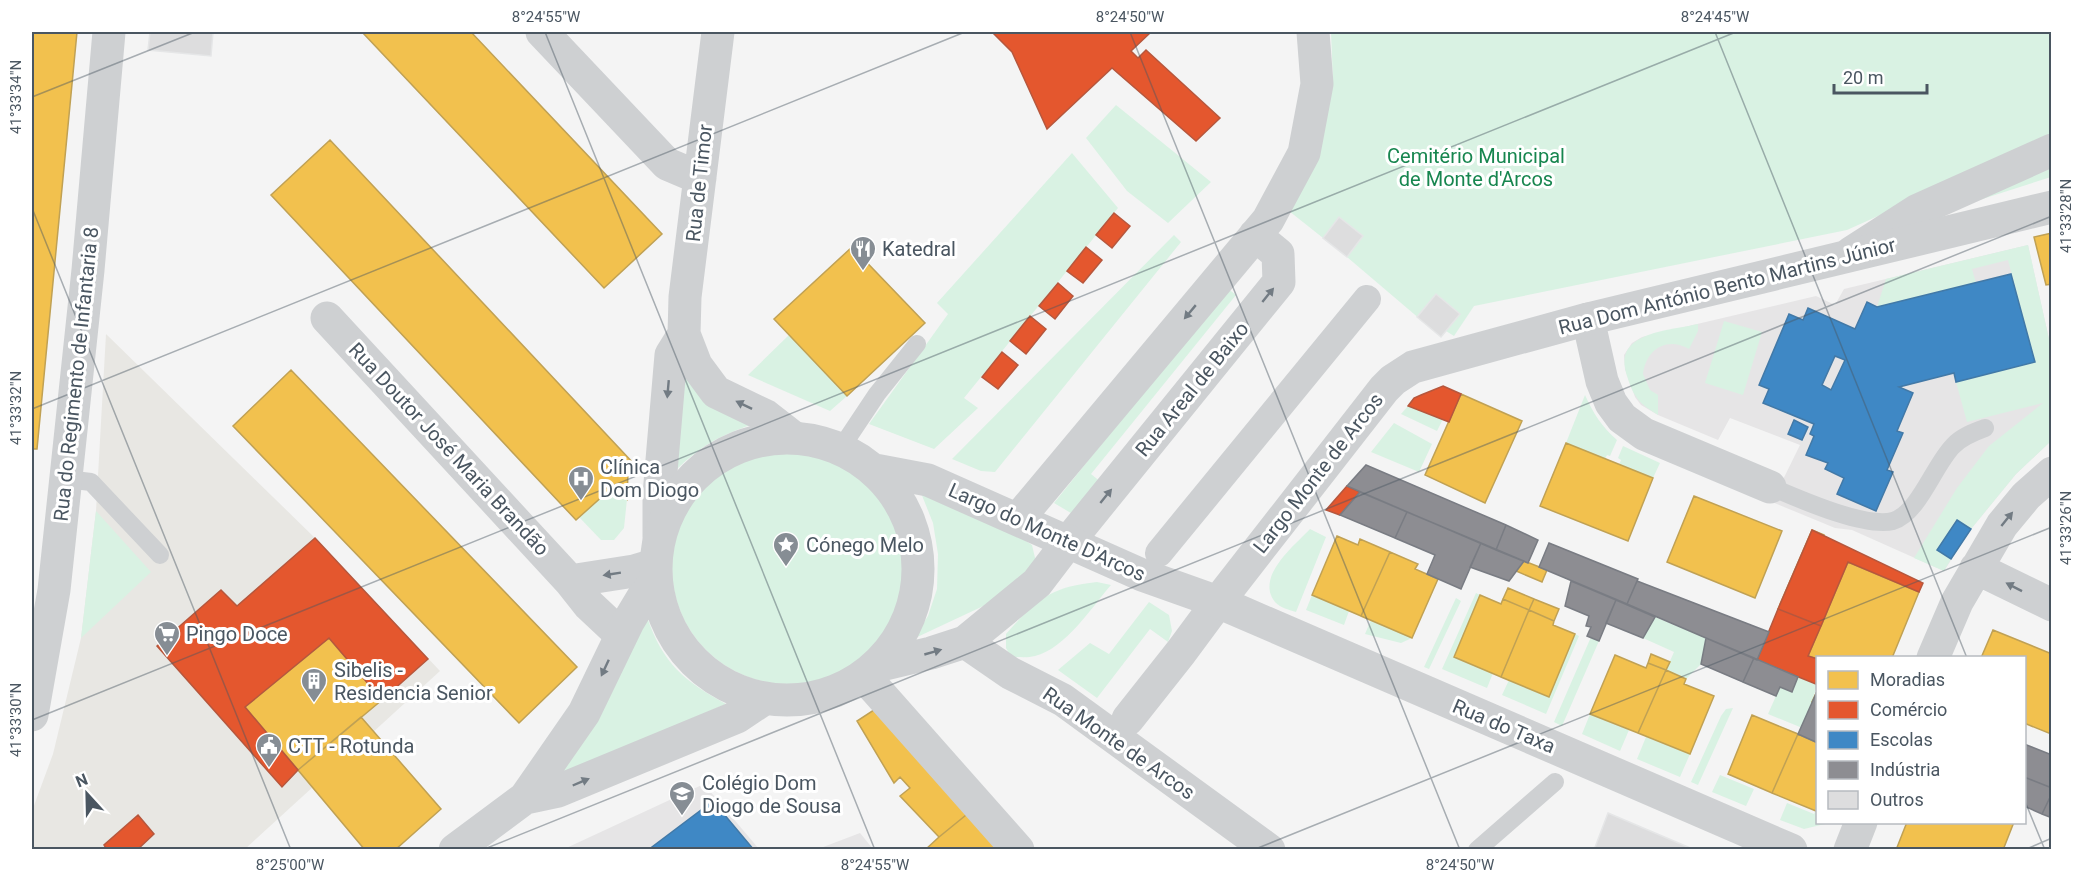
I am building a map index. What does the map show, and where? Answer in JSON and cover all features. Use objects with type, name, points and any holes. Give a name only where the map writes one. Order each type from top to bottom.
[{"type":"street","name":"Rua do Regimento de Infantaria 8","points":[[32,715],[54,590],[88,270],[109,32]]},
{"type":"street","points":[[542,32],[667,164],[700,178]]},
{"type":"street","name":"Rua de Timor","points":[[718,32],[685,297],[684,334],[696,365],[716,392],[766,416],[792,437]]},
{"type":"street","points":[[1018,519],[1268,220],[1304,153],[1317,84],[1313,32]]},
{"type":"street","points":[[1845,257],[1918,210],[2052,150]]},
{"type":"street","name":"Rua Dom António Bento Martins Júnior","points":[[1404,372],[1424,364],[1588,319],[2052,207]]},
{"type":"street","name":"Rua Areal de Baixo","points":[[965,642],[1037,583],[1279,282],[1278,254],[1255,235]]},
{"type":"street","points":[[1159,553],[1367,299]]},
{"type":"street","name":"Rua Doutor José Maria Brandão","points":[[327,318],[570,581],[589,605],[621,635]]},
{"type":"street","points":[[1588,319],[1602,381],[1611,403],[1622,418],[1644,434],[1774,488]]},
{"type":"street","name":"Rua de Timor","points":[[684,334],[671,354],[659,495],[656,562],[660,603],[666,623],[677,642],[705,673],[723,685],[764,699],[806,700],[846,687],[870,671]]},
{"type":"street","name":"Largo Monte de Arcos","points":[[1226,590],[1384,389],[1404,372]]},
{"type":"street","points":[[455,849],[525,798],[584,713],[621,635],[643,597],[656,562],[670,508],[688,482],[712,460],[750,442],[792,437],[841,448],[875,470],[894,490],[907,514],[916,540],[919,567],[916,595],[908,621],[895,645],[870,671]]},
{"type":"street","name":"Largo do Monte D'Arcos","points":[[875,470],[928,480],[1142,575],[1226,590]]},
{"type":"street","points":[[1933,656],[1957,602],[2002,525],[2026,496],[2052,473]]},
{"type":"street","points":[[570,581],[634,571],[656,562]]},
{"type":"street","points":[[1976,568],[2052,605]]},
{"type":"street","points":[[1128,719],[1226,590]]},
{"type":"street","name":"Rua do Taxa","points":[[1226,590],[1791,849]]},
{"type":"street","points":[[870,671],[965,642]]},
{"type":"street","name":"Rua Monte de Arcos","points":[[965,642],[1010,673],[1063,700],[1269,849]]},
{"type":"street","points":[[870,671],[1018,849]]},
{"type":"street","points":[[525,798],[558,791],[737,717],[764,699]]},
{"type":"street","points":[[1850,849],[1860,824]]},
{"type":"lane","points":[[841,448],[877,394],[917,344]]},
{"type":"lane","points":[[1774,488],[1819,507],[1870,521],[1894,521],[1911,508],[1953,445],[1969,434],[1985,428]]},
{"type":"lane","points":[[66,479],[91,482],[159,555]]},
{"type":"lane","points":[[1477,849],[1555,782]]},
{"type":"shaded area","points":[[2028,245],[2051,348],[2051,441],[2016,474],[1971,529],[1944,571],[1852,530],[1835,528],[1772,502],[1800,445],[1730,418],[1718,440],[1658,415],[1641,405],[1635,397],[1625,369],[1624,355],[1632,343],[1642,337],[1816,296],[1835,305],[1844,289]]},
{"type":"shaded area","points":[[106,334],[315,538],[440,671],[245,849],[32,849],[32,811],[53,754],[81,638],[96,511]]},
{"type":"shaded area","name":"Colégio Dom Diogo de Sousa","points":[[704,784],[759,849],[562,850]]},
{"type":"shaded area","name":"Colégio Dom Diogo de Sousa","points":[[860,833],[873,849],[818,849]]},
{"type":"green space","name":"Cemitério Municipal de Monte d'Arcos","points":[[1331,32],[2051,32],[2051,138],[1847,230],[1474,306],[1454,336],[1446,331],[1441,337],[1289,211],[1333,82]]},
{"type":"green space","points":[[1116,105],[1211,182],[1168,223],[1127,191],[1086,138]]},
{"type":"green space","points":[[1072,153],[1118,208],[964,398],[978,408],[934,449],[869,424],[948,314],[937,303]]},
{"type":"green space","points":[[2051,157],[2051,177],[1970,203]]},
{"type":"green space","points":[[1174,235],[1181,242],[995,472],[981,471],[952,459]]},
{"type":"green space","points":[[2028,245],[2051,348],[2051,441],[2016,474],[1971,529],[1956,520],[1938,549],[1951,559],[1944,571],[1914,558],[1957,488],[1989,446],[2043,403],[1967,422],[1956,382],[2035,362],[2008,260],[1972,269],[1976,283],[1877,307],[1886,279]]},
{"type":"green space","points":[[1227,288],[1236,295],[1091,474],[1102,483],[1076,516],[1054,503]]},
{"type":"green space","points":[[1724,321],[1762,332],[1743,395],[1705,383]]},
{"type":"green space","points":[[1698,324],[1698,331],[1689,349],[1681,345],[1666,345],[1659,347],[1648,358],[1643,374],[1650,390],[1658,395],[1658,415],[1642,403],[1632,390],[1625,361],[1628,350],[1635,342],[1646,336]]},
{"type":"green space","points":[[789,335],[847,396],[830,411],[748,375]]},
{"type":"green space","points":[[685,373],[753,424],[712,442],[676,470]]},
{"type":"green space","points":[[1585,395],[1598,419],[1617,440],[1610,456],[1607,455],[1605,459],[1566,443]]},
{"type":"green space","points":[[1408,406],[1443,419],[1437,431],[1401,414]]},
{"type":"green space","points":[[1394,423],[1432,444],[1419,472],[1371,452]]},
{"type":"green space","points":[[1623,446],[1660,463],[1653,478],[1619,465],[1621,460],[1618,458]]},
{"type":"green space","points":[[788,452],[811,454],[832,461],[843,466],[870,486],[890,513],[895,524],[902,545],[904,568],[902,591],[895,612],[890,623],[870,650],[843,670],[832,675],[811,682],[788,684],[765,682],[744,675],[733,670],[706,650],[686,623],[681,612],[674,591],[672,568],[674,545],[681,524],[686,513],[706,486],[733,466],[744,461],[765,454]]},
{"type":"green space","points":[[615,485],[627,499],[624,528],[614,540],[601,540],[579,517]]},
{"type":"green space","points":[[921,493],[1017,535],[1032,545],[1036,562],[994,601],[913,639],[928,616],[937,589],[938,554],[933,523]]},
{"type":"green space","points":[[96,511],[151,572],[81,638]]},
{"type":"green space","points":[[1310,529],[1326,537],[1296,612],[1275,602],[1270,592],[1270,582],[1279,562]]},
{"type":"green space","points":[[1097,582],[1111,585],[1087,615],[1057,645],[1035,656],[1011,657],[1006,648],[1006,634],[1036,603],[1067,587]]},
{"type":"green space","points":[[1476,593],[1480,595],[1454,657],[1493,673],[1487,688],[1442,669]]},
{"type":"green space","points":[[1312,595],[1349,611],[1344,625],[1306,610]]},
{"type":"green space","points":[[1456,598],[1461,601],[1429,669],[1424,667]]},
{"type":"green space","points":[[1149,602],[1169,615],[1172,631],[1168,642],[1150,629],[1097,698],[1058,670],[1090,643],[1109,654]]},
{"type":"green space","points":[[647,617],[660,647],[677,670],[698,687],[726,704],[555,777]]},
{"type":"green space","points":[[1655,617],[1706,638],[1701,664],[1686,679],[1666,670],[1674,652],[1643,638]]},
{"type":"green space","points":[[1371,620],[1412,638],[1401,643],[1365,634]]},
{"type":"green space","points":[[1575,634],[1579,636],[1546,714],[1502,695],[1509,680],[1549,697]]},
{"type":"green space","points":[[1591,637],[1599,641],[1562,726],[1554,722]]},
{"type":"green space","points":[[1798,677],[1816,685],[1812,702],[1816,704],[1816,734],[1768,714],[1780,687],[1792,692]]},
{"type":"green space","points":[[1733,708],[1698,785],[1691,782],[1721,716],[1726,709]]},
{"type":"green space","points":[[1590,714],[1629,730],[1620,751],[1582,734]]},
{"type":"green space","points":[[1646,737],[1690,754],[1680,777],[1637,759]]},
{"type":"green space","points":[[1720,775],[1754,789],[1746,806],[1712,792]]},
{"type":"green space","points":[[1787,803],[1814,814],[1816,809],[1816,824],[1825,824],[1804,829],[1780,820]]},
{"type":"building: Moradias","points":[[32,32],[77,32],[37,449],[32,449]]},
{"type":"building: Moradias","points":[[362,32],[471,32],[662,234],[604,288]]},
{"type":"building: Moradias","points":[[330,140],[635,465],[628,472],[627,499],[615,485],[576,520],[271,195]]},
{"type":"building: Moradias","points":[[2052,233],[2052,284],[2046,285],[2034,237]]},
{"type":"building: Moradias","points":[[852,247],[925,323],[847,396],[774,319]]},
{"type":"building: Moradias","points":[[291,370],[577,667],[519,723],[233,426]]},
{"type":"building: Moradias","points":[[1461,394],[1522,421],[1485,503],[1425,475]]},
{"type":"building: Moradias","points":[[1566,443],[1653,478],[1628,541],[1540,506]]},
{"type":"building: Moradias","points":[[1694,496],[1782,531],[1755,598],[1667,562]]},
{"type":"building: Moradias","points":[[1812,530],[1824,535],[1803,586],[1790,581]]},
{"type":"building: Moradias","points":[[1337,536],[1358,545],[1360,539],[1390,552],[1361,616],[1312,595]]},
{"type":"building: Moradias","points":[[1390,552],[1418,564],[1415,569],[1438,579],[1412,638],[1361,616]]},
{"type":"building: Moradias","points":[[1524,561],[1547,570],[1542,582],[1516,571]]},
{"type":"building: Moradias","points":[[1848,562],[1919,592],[1893,656],[1816,656],[1816,658],[1808,656]]},
{"type":"building: Moradias","points":[[1790,581],[1803,586],[1797,600],[1827,612],[1821,626],[1778,609]]},
{"type":"building: Moradias","points":[[1508,588],[1534,599],[1529,610],[1503,599]]},
{"type":"building: Moradias","points":[[1480,595],[1501,604],[1503,599],[1529,610],[1501,677],[1454,657]]},
{"type":"building: Moradias","points":[[1534,599],[1559,609],[1554,621],[1529,610]]},
{"type":"building: Moradias","points":[[1529,610],[1554,621],[1553,625],[1575,634],[1549,697],[1501,677]]},
{"type":"building: Moradias","points":[[1788,613],[1799,617],[1796,626],[1785,622]]},
{"type":"building: Moradias","points":[[1993,630],[2052,654],[2051,734],[2026,724],[2026,656],[1982,656]]},
{"type":"building: Moradias","name":"Sibelis - Residencia Senior","points":[[329,638],[382,700],[298,770],[245,707]]},
{"type":"building: Moradias","points":[[1771,643],[1791,651],[1786,665],[1765,656]]},
{"type":"building: Moradias","points":[[1651,654],[1670,662],[1666,670],[1648,663]]},
{"type":"building: Moradias","points":[[1615,655],[1646,668],[1648,663],[1666,670],[1638,733],[1590,714]]},
{"type":"building: Moradias","points":[[1666,670],[1686,679],[1684,684],[1714,696],[1690,754],[1638,733]]},
{"type":"building: Moradias","points":[[880,706],[971,811],[939,837],[900,796],[910,788],[900,777],[894,783],[857,721]]},
{"type":"building: Moradias","points":[[1752,715],[1798,734],[1772,793],[1728,774]]},
{"type":"building: Moradias","points":[[361,717],[441,809],[395,850],[365,850],[298,770]]},
{"type":"building: Moradias","points":[[1798,734],[1816,742],[1816,811],[1772,793]]},
{"type":"building: Moradias","points":[[971,811],[1003,850],[925,850],[939,837]]},
{"type":"building: Moradias","points":[[1906,824],[2013,824],[2003,850],[1896,850]]},
{"type":"building: Comércio","points":[[992,32],[1151,32],[1131,51],[1138,58],[1146,50],[1220,118],[1196,141],[1112,68],[1047,129],[1012,52]]},
{"type":"building: Comércio","points":[[1114,213],[1130,226],[1112,248],[1096,235]]},
{"type":"building: Comércio","points":[[1086,247],[1102,260],[1083,283],[1067,271]]},
{"type":"building: Comércio","points":[[1058,283],[1073,296],[1055,319],[1039,306]]},
{"type":"building: Comércio","points":[[1030,316],[1046,329],[1026,354],[1010,341]]},
{"type":"building: Comércio","points":[[1002,352],[1018,365],[998,389],[982,377]]},
{"type":"building: Comércio","points":[[1443,386],[1461,394],[1449,422],[1408,406],[1414,398]]},
{"type":"building: Comércio","points":[[1347,486],[1360,492],[1340,515],[1326,510]]},
{"type":"building: Comércio","points":[[1812,530],[1923,583],[1919,592],[1848,562],[1821,626],[1778,609]]},
{"type":"building: Comércio","points":[[315,538],[428,659],[382,700],[329,638],[245,707],[298,770],[282,787],[157,646],[221,590],[237,606]]},
{"type":"building: Comércio","points":[[1778,609],[1821,626],[1808,656],[1816,658],[1816,684],[1757,660]]},
{"type":"building: Comércio","points":[[138,815],[154,834],[137,850],[107,850],[104,845]]},
{"type":"building: Escolas","points":[[2011,274],[2035,362],[1956,382],[1954,373],[1899,387],[1913,393],[1897,431],[1903,433],[1887,470],[1893,472],[1876,511],[1837,494],[1844,478],[1825,469],[1828,463],[1806,455],[1814,436],[1810,434],[1814,424],[1763,403],[1769,389],[1759,385],[1789,314],[1803,320],[1808,308],[1855,329],[1867,302],[1877,307]],"holes":[[[1835,356],[1845,360],[1831,390],[1822,385]]]},
{"type":"building: Escolas","points":[[1794,420],[1808,427],[1802,440],[1788,434]]},
{"type":"building: Escolas","points":[[1957,520],[1971,529],[1951,559],[1937,550]]},
{"type":"building: Escolas","points":[[713,801],[754,850],[648,850]]},
{"type":"building: Indústria","points":[[1366,465],[1506,525],[1496,550],[1347,486]]},
{"type":"building: Indústria","points":[[1360,492],[1407,512],[1395,538],[1340,515]]},
{"type":"building: Indústria","points":[[1407,512],[1481,543],[1461,589],[1427,574],[1435,555],[1395,538]]},
{"type":"building: Indústria","points":[[1506,525],[1538,540],[1528,563],[1496,550]]},
{"type":"building: Indústria","points":[[1481,543],[1524,561],[1509,581],[1470,567]]},
{"type":"building: Indústria","points":[[1549,543],[1638,579],[1627,604],[1539,567]]},
{"type":"building: Indústria","points":[[1571,581],[1616,600],[1599,641],[1587,636],[1591,627],[1586,626],[1589,616],[1565,606]]},
{"type":"building: Indústria","points":[[1637,581],[1769,632],[1757,660],[1627,604]]},
{"type":"building: Indústria","points":[[1616,600],[1655,617],[1643,638],[1606,623]]},
{"type":"building: Indústria","points":[[1706,638],[1754,658],[1743,682],[1701,664]]},
{"type":"building: Indústria","points":[[1754,658],[1798,677],[1792,692],[1780,687],[1776,696],[1743,682]]},
{"type":"building: Indústria","points":[[1816,694],[1816,742],[1798,734]]},
{"type":"building: Indústria","points":[[2026,745],[2052,755],[2052,788],[2026,778]]},
{"type":"building: Indústria","points":[[2026,778],[2052,788],[2042,814],[2026,807]]},
{"type":"building: Indústria","points":[[2052,793],[2052,818],[2042,814]]},
{"type":"building: Outros","points":[[150,32],[213,32],[211,56],[148,50]]},
{"type":"building: Outros","points":[[1339,217],[1363,236],[1347,257],[1323,238]]},
{"type":"building: Outros","points":[[1436,294],[1460,314],[1441,337],[1417,317]]},
{"type":"building: Outros","points":[[1608,813],[1695,850],[1594,850]]},
{"type":"place","name":"Katedral","points":[[863,272]]},
{"type":"place","name":"Clínica Dom Diogo","points":[[581,502]]},
{"type":"place","name":"Cónego Melo","points":[[786,568]]},
{"type":"place","name":"Pingo Doce","points":[[167,657]]},
{"type":"place","name":"Sibelis - Residencia Senior","points":[[314,704]]},
{"type":"place","name":"CTT - Rotunda","points":[[269,769]]},
{"type":"place","name":"Colégio Dom Diogo de Sousa","points":[[682,817]]}]
